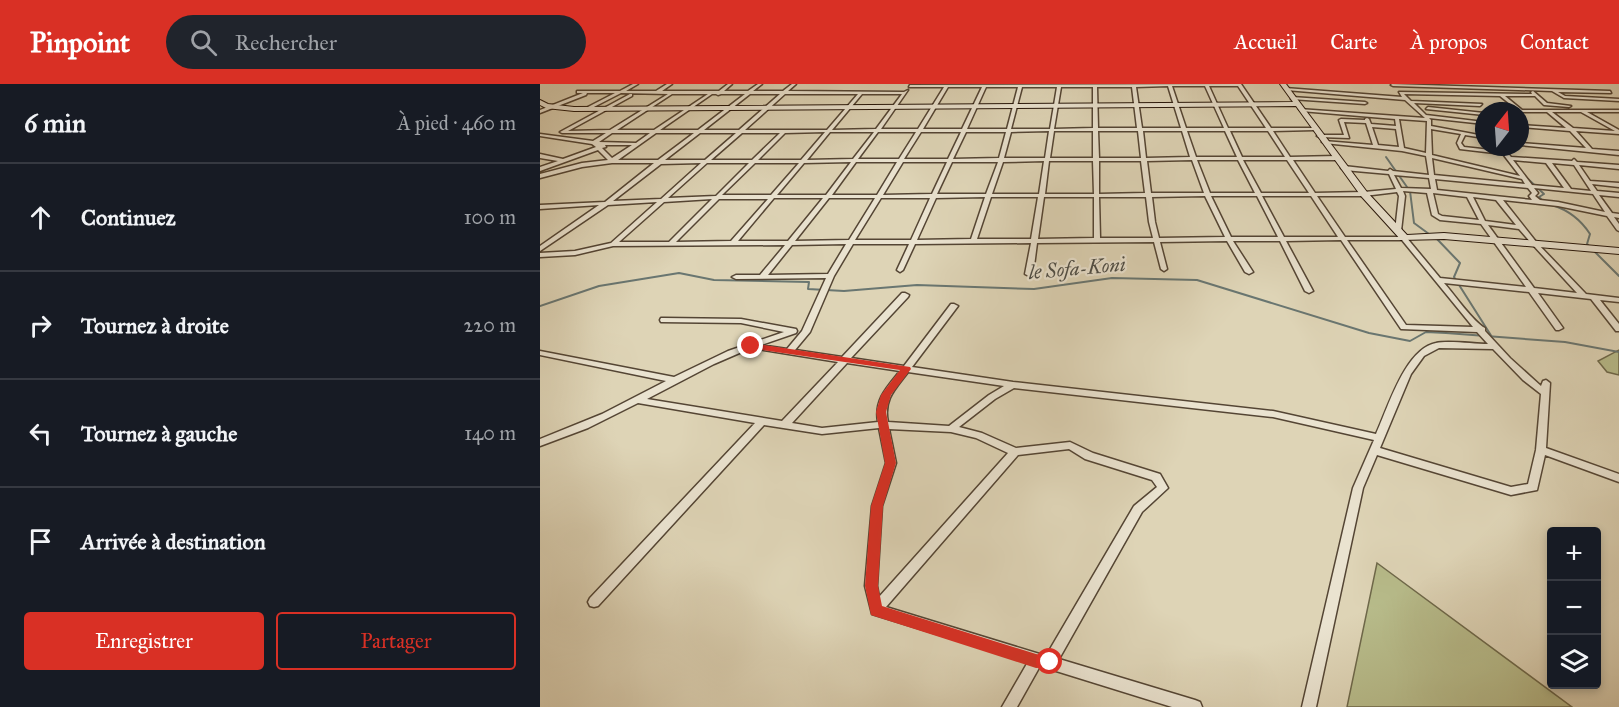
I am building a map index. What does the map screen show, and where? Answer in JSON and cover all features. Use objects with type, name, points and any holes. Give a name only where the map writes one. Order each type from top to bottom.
[{"type":"street","points":[[588,109],[636,84]]},
{"type":"street","points":[[654,94],[670,84]]},
{"type":"street","points":[[717,94],[730,84]]},
{"type":"street","points":[[540,249],[608,202],[760,84]]},
{"type":"street","points":[[613,244],[794,84]]},
{"type":"street","points":[[849,93],[857,84]]},
{"type":"street","points":[[1095,84],[1097,239]]},
{"type":"street","points":[[1169,84],[1205,195],[1226,239],[1249,272]]},
{"type":"street","points":[[1206,84],[1240,159],[1309,291]]},
{"type":"street","points":[[762,277],[828,196],[911,85],[1239,84],[1271,129],[1310,194],[1404,327],[1482,330]]},
{"type":"street","points":[[1360,84],[1366,115],[1376,146]]},
{"type":"street","points":[[1393,84],[1530,86],[1541,89],[1610,92],[1619,98]]},
{"type":"street","points":[[1393,84],[1427,118],[1430,127],[1431,191],[1436,217],[1521,227]]},
{"type":"street","points":[[1561,84],[1565,90]]},
{"type":"street","points":[[1583,84],[1590,91]]},
{"type":"street","points":[[790,351],[806,332],[830,276],[903,160],[917,130],[947,85]]},
{"type":"street","points":[[900,270],[985,85]]},
{"type":"street","points":[[974,240],[1001,159],[1021,85]]},
{"type":"street","points":[[1029,274],[1059,85]]},
{"type":"street","points":[[1134,85],[1156,240],[1164,269]]},
{"type":"street","points":[[1444,85],[1475,102]]},
{"type":"street","points":[[1287,86],[1344,88],[1341,93]]},
{"type":"street","points":[[1287,86],[1408,101],[1475,105]]},
{"type":"street","points":[[1287,86],[1296,104],[1364,194],[1401,234],[1495,347],[1530,382],[1546,388],[1541,450],[1533,487],[1516,492],[1374,450]]},
{"type":"street","points":[[1530,86],[1536,95],[1556,111]]},
{"type":"street","points":[[1605,86],[1612,91],[1610,92]]},
{"type":"street","points":[[544,107],[598,89]]},
{"type":"street","points":[[1551,89],[1567,97],[1619,98]]},
{"type":"street","points":[[578,93],[906,93]]},
{"type":"street","points":[[809,108],[824,93]]},
{"type":"street","points":[[734,242],[775,197],[861,93]]},
{"type":"street","points":[[1400,93],[1536,95]]},
{"type":"street","points":[[554,137],[633,94]]},
{"type":"street","points":[[594,142],[670,94]]},
{"type":"street","points":[[612,161],[710,94]]},
{"type":"street","points":[[1500,94],[1509,102]]},
{"type":"street","points":[[1296,104],[1366,115],[1475,122]]},
{"type":"street","points":[[544,107],[688,109],[1365,104]]},
{"type":"street","points":[[1546,104],[1603,110],[1619,119]]},
{"type":"street","points":[[1612,110],[1608,107],[1619,105]]},
{"type":"street","points":[[1416,108],[1475,113]]},
{"type":"street","points":[[1529,111],[1619,111]]},
{"type":"street","points":[[1548,111],[1573,131],[1590,150]]},
{"type":"street","points":[[1581,111],[1619,132]]},
{"type":"street","points":[[1397,118],[1402,149]]},
{"type":"street","points":[[1319,136],[1347,136],[1341,120],[1399,128]]},
{"type":"street","points":[[1430,127],[1475,136]]},
{"type":"street","points":[[1529,127],[1619,132]]},
{"type":"street","points":[[562,132],[1271,129],[1402,149],[1429,158],[1476,166],[1521,178],[1534,186],[1543,202]]},
{"type":"street","points":[[671,243],[720,197],[783,132]]},
{"type":"street","points":[[1463,134],[1459,144],[1462,148],[1475,150]]},
{"type":"street","points":[[540,135],[594,142],[636,144]]},
{"type":"street","points":[[594,142],[612,161]]},
{"type":"street","points":[[540,168],[612,143]]},
{"type":"street","points":[[1529,145],[1619,153]]},
{"type":"street","points":[[1564,148],[1619,229]]},
{"type":"street","points":[[1600,151],[1619,173]]},
{"type":"street","points":[[540,156],[596,162],[1337,158]]},
{"type":"street","points":[[1509,156],[1521,178]]},
{"type":"street","points":[[1511,158],[1616,167]]},
{"type":"street","points":[[1548,161],[1568,189]]},
{"type":"street","points":[[540,176],[596,162]]},
{"type":"street","points":[[1344,168],[1619,195]]},
{"type":"street","points":[[1391,171],[1402,196],[1401,234]]},
{"type":"street","points":[[1587,182],[1619,185]]},
{"type":"street","points":[[540,207],[720,197],[1364,194],[1398,190],[1543,202],[1619,216]]},
{"type":"street","points":[[1469,195],[1483,223],[1559,328]]},
{"type":"street","points":[[1498,198],[1535,244],[1584,296]]},
{"type":"street","points":[[540,255],[575,253],[613,244],[1342,239],[1401,234],[1619,251]]},
{"type":"street","points":[[736,277],[830,276]]},
{"type":"street","points":[[1439,280],[1619,300]]},
{"type":"street","points":[[784,425],[904,295]]},
{"type":"street","points":[[1594,298],[1619,329]]},
{"type":"street","points":[[876,610],[871,586],[877,506],[891,463],[881,412],[886,395],[954,306]]},
{"type":"street","points":[[664,320],[741,321],[806,332]]},
{"type":"street","points":[[540,443],[674,380],[751,346],[793,331]]},
{"type":"street","points":[[1309,707],[1358,488],[1407,374],[1421,354],[1437,345],[1495,347]]},
{"type":"street","points":[[751,346],[1013,385],[1273,414],[1380,438]]},
{"type":"street","points":[[540,353],[674,380]]},
{"type":"street","points":[[951,429],[992,397],[1013,385]]},
{"type":"street","points":[[635,400],[822,431],[884,426],[951,429],[979,435],[1015,452],[1071,445],[1089,456],[1156,477],[1163,488],[1138,509],[1043,662],[1009,707]]},
{"type":"street","points":[[594,602],[762,421]]},
{"type":"street","points":[[1541,450],[1619,478]]},
{"type":"street","points":[[876,610],[1015,452]]},
{"type":"street","points":[[876,610],[1195,707]]},
{"type":"green space","points":[[1619,350],[1619,375],[1607,372],[1598,361]]},
{"type":"green space","points":[[1377,563],[1572,707],[1347,707]]},
{"type":"waterway","points":[[1386,157],[1407,187]]},
{"type":"waterway","points":[[1528,179],[1544,194],[1539,197],[1545,203]]},
{"type":"waterway","points":[[1410,191],[1414,223],[1429,234]]},
{"type":"waterway","points":[[1552,205],[1574,216],[1583,224],[1590,234],[1587,244],[1619,276]]},
{"type":"waterway","points":[[1436,238],[1460,263],[1454,277],[1492,336]]},
{"type":"waterway","name":"le Sofa-Koni","points":[[540,306],[599,286],[679,273],[714,280],[809,282],[808,289],[844,291],[917,285],[1034,289],[1112,278],[1197,280],[1369,333],[1410,341],[1426,332],[1492,336]]},
{"type":"waterway","name":"le Sofa-Koni","points":[[1492,336],[1565,342],[1619,352]]},
{"type":"route","points":[[751,346],[907,369],[886,395],[881,412],[891,463],[877,506],[871,586],[876,610],[1036,661],[1050,662]]}]
